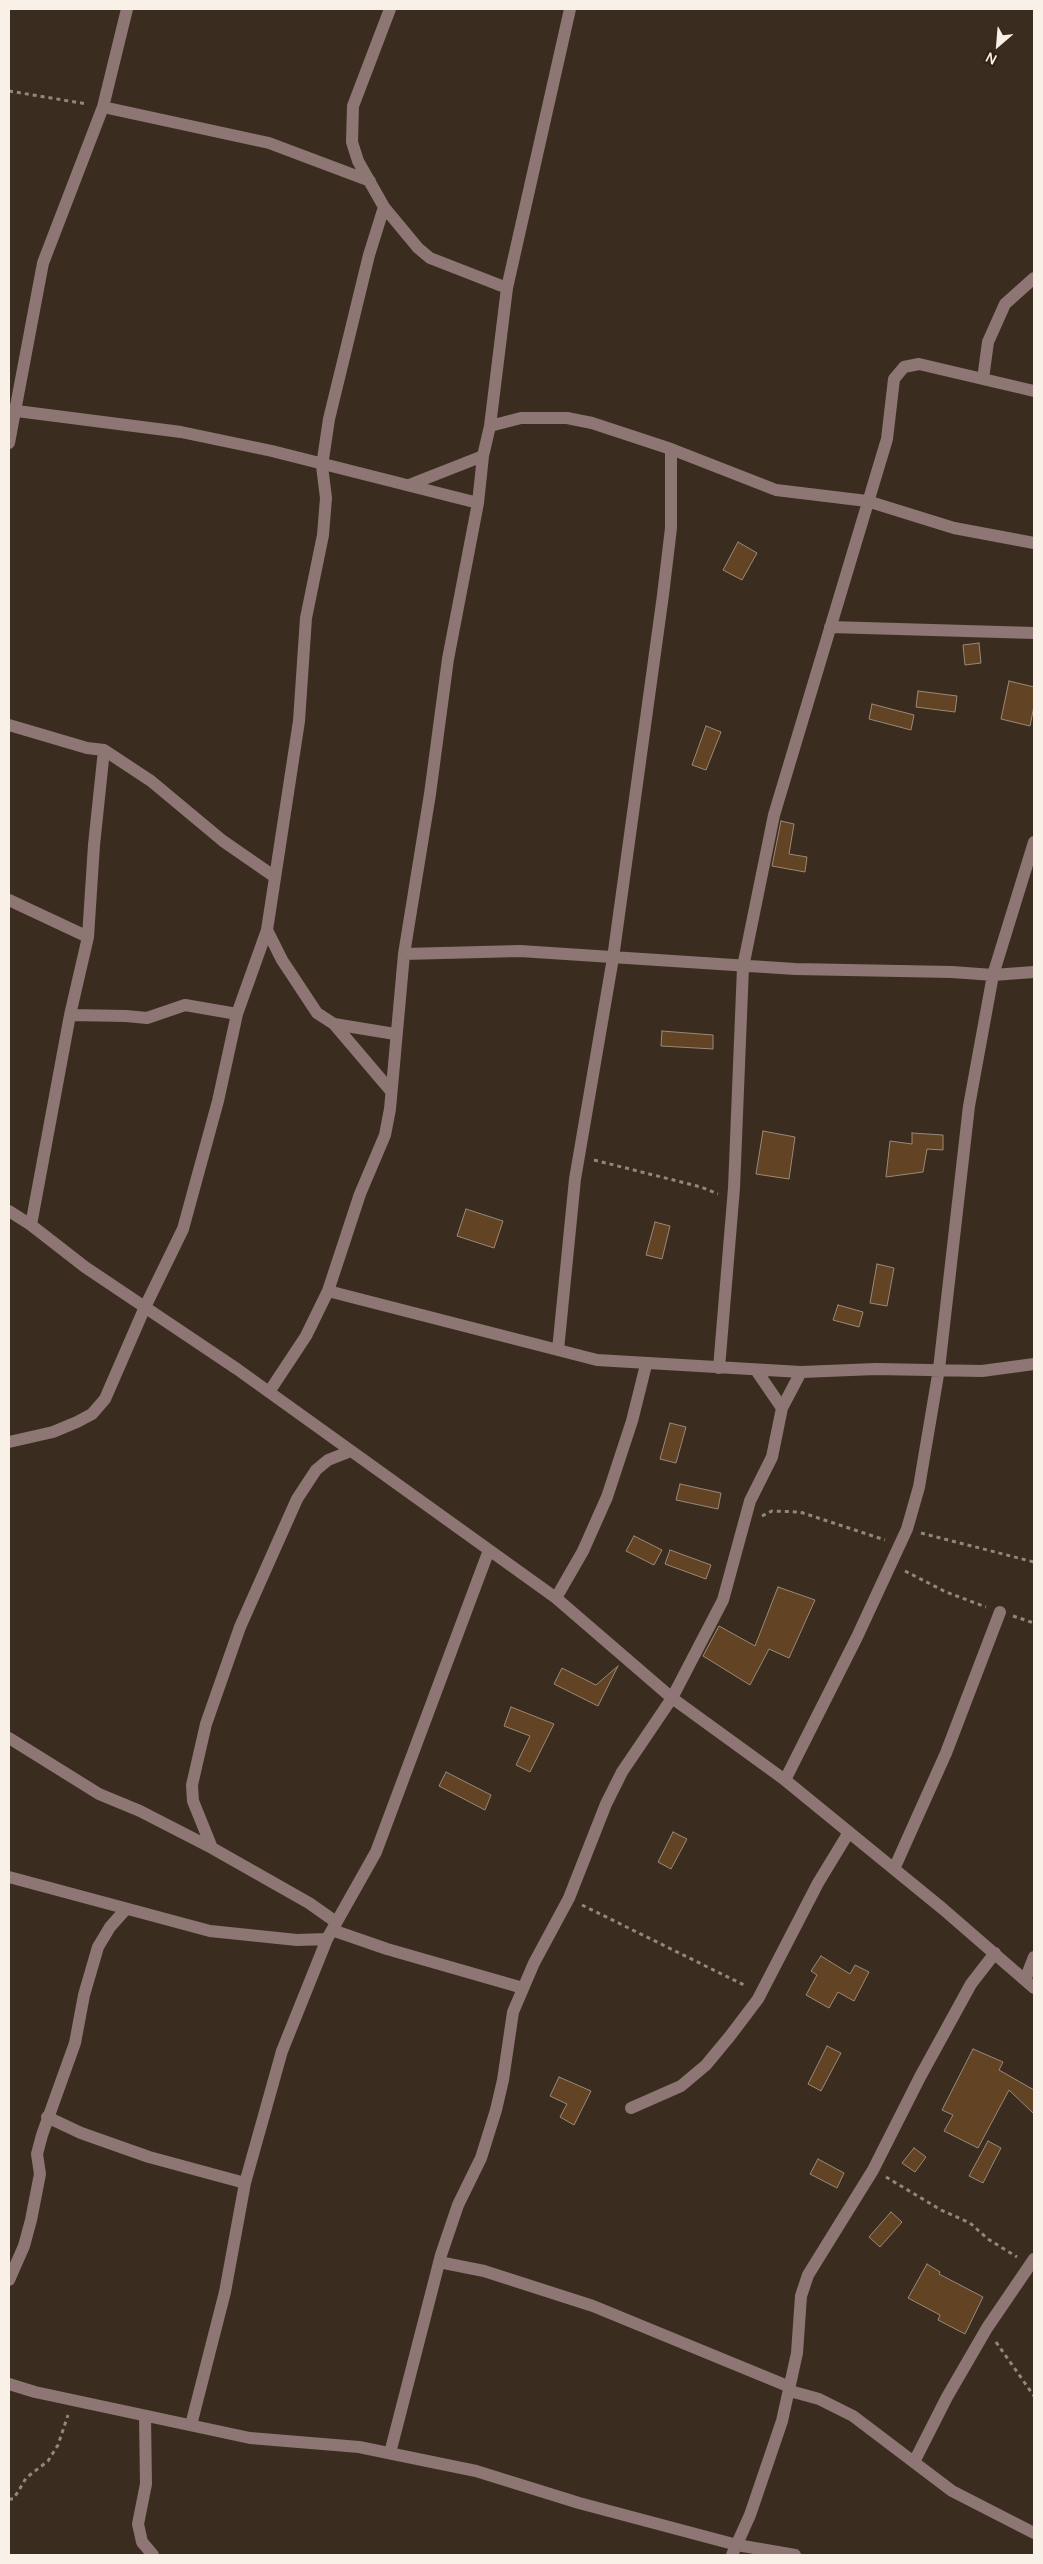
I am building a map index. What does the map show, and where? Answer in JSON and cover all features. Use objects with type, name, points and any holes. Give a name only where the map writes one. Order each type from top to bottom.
[{"type":"street","points":[[9,443],[12,410],[43,263],[103,107],[127,9]]},
{"type":"street","points":[[390,9],[353,106],[352,142],[358,161],[384,207],[404,234],[430,258],[507,288]]},
{"type":"street","points":[[269,1392],[306,1336],[328,1291],[360,1194],[385,1136],[404,954],[430,794],[448,659],[478,503],[483,456],[490,426],[507,288],[570,9]]},
{"type":"street","points":[[103,107],[270,143],[370,181]]},
{"type":"street","points":[[9,1442],[53,1432],[92,1414],[106,1399],[145,1307],[183,1228],[218,1101],[237,1014],[267,930],[299,721],[306,618],[323,535],[326,498],[322,466],[329,419],[384,207]]},
{"type":"street","points":[[982,379],[988,342],[1005,304],[1034,278]]},
{"type":"street","points":[[719,1368],[733,1203],[743,966],[774,815],[887,439],[894,379],[904,367],[919,364],[1034,391]]},
{"type":"street","points":[[12,410],[181,432],[272,451],[322,466],[409,485],[478,503]]},
{"type":"street","points":[[490,426],[521,418],[567,418],[592,423],[671,449],[776,490],[867,501],[954,528],[1034,543]]},
{"type":"street","points":[[558,1350],[579,1157],[613,958],[671,528],[671,449]]},
{"type":"street","points":[[409,485],[483,456]]},
{"type":"street","points":[[830,627],[1034,633]]},
{"type":"street","points":[[9,725],[87,748],[104,750],[151,781],[223,841],[275,877]]},
{"type":"street","points":[[31,1225],[70,1015],[88,937],[94,845],[104,750]]},
{"type":"street","points":[[785,1780],[857,1637],[892,1562],[907,1529],[919,1487],[939,1369],[969,1106],[993,975],[1034,842]]},
{"type":"street","points":[[9,900],[88,937]]},
{"type":"street","points":[[267,930],[282,960],[310,1005],[317,1013],[334,1024],[391,1090]]},
{"type":"street","points":[[404,954],[520,950],[743,966],[952,972],[993,975],[1034,972]]},
{"type":"street","points":[[70,1015],[148,1018],[185,1005],[237,1014]]},
{"type":"street","points":[[334,1024],[396,1034]]},
{"type":"street","points":[[9,1211],[31,1225],[85,1267],[269,1392],[556,1598],[672,1698],[785,1780],[1030,1984]]},
{"type":"street","points":[[328,1291],[597,1360],[646,1365],[801,1372],[939,1369],[982,1371],[1034,1364]]},
{"type":"street","points":[[556,1598],[583,1551],[607,1497],[632,1421],[646,1365]]},
{"type":"street","points":[[756,1370],[782,1408]]},
{"type":"street","points":[[390,2453],[439,2262],[458,2205],[480,2158],[496,2110],[503,2080],[510,2029],[523,1988],[569,1898],[606,1804],[618,1780],[672,1698],[722,1600],[750,1501],[772,1457],[782,1408],[801,1372]]},
{"type":"street","points":[[212,1848],[192,1801],[192,1785],[206,1724],[240,1627],[297,1499],[316,1470],[328,1460],[351,1451]]},
{"type":"street","points":[[191,2425],[225,2292],[245,2183],[282,2051],[332,1930],[376,1852],[489,1550]]},
{"type":"street","points":[[894,1869],[946,1753],[1000,1612]]},
{"type":"street","points":[[9,1738],[99,1794],[140,1811],[212,1848],[302,1899],[332,1930],[387,1949],[523,1988]]},
{"type":"street","points":[[632,2108],[681,2086],[706,2065],[761,1992],[818,1883],[849,1832]]},
{"type":"street","points":[[9,1877],[210,1931],[298,1940],[332,1930]]},
{"type":"street","points":[[9,2280],[24,2246],[31,2220],[40,2174],[37,2154],[48,2117],[75,2043],[84,1995],[98,1947],[110,1927],[126,1909]]},
{"type":"street","points":[[734,2550],[753,2505],[790,2389],[797,2353],[800,2296],[808,2275],[873,2170],[920,2077],[971,1984],[995,1953]]},
{"type":"street","points":[[1030,1984],[1034,1958]]},
{"type":"street","points":[[48,2117],[81,2133],[149,2157],[245,2183]]},
{"type":"street","points":[[914,2462],[947,2397],[987,2328],[1032,2261]]},
{"type":"street","points":[[439,2262],[484,2272],[593,2306],[790,2389],[820,2399],[853,2416],[952,2491],[1034,2533]]},
{"type":"street","points":[[9,2384],[34,2392],[250,2438],[359,2447],[476,2471],[734,2550],[795,2555]]},
{"type":"street","points":[[145,2416],[146,2484],[138,2524],[142,2542],[153,2555]]},
{"type":"path","points":[[9,91],[103,107]]},
{"type":"path","points":[[579,1157],[701,1187],[733,1203]]},
{"type":"path","points":[[742,1530],[772,1511],[787,1510],[839,1524],[899,1545]]},
{"type":"path","points":[[907,1529],[1034,1562]]},
{"type":"path","points":[[892,1562],[946,1592],[1034,1623]]},
{"type":"path","points":[[569,1898],[761,1992]]},
{"type":"path","points":[[873,2170],[941,2210],[970,2223],[1009,2253],[1032,2261]]},
{"type":"path","points":[[987,2328],[1034,2396]]},
{"type":"path","points":[[9,2499],[18,2492],[26,2478],[48,2461],[58,2445],[73,2400]]},
{"type":"building","points":[[738,542],[757,553],[742,580],[723,570]]},
{"type":"building","points":[[979,643],[981,663],[965,665],[963,645]]},
{"type":"building","points":[[1009,681],[1034,687],[1034,706],[1030,726],[1001,719]]},
{"type":"building","points":[[918,691],[957,696],[955,712],[916,707]]},
{"type":"building","points":[[872,704],[914,715],[911,730],[869,719]]},
{"type":"building","points":[[706,726],[721,732],[706,770],[692,765]]},
{"type":"building","points":[[781,821],[794,824],[789,854],[807,857],[805,872],[772,866]]},
{"type":"building","points":[[662,1031],[713,1035],[713,1049],[661,1046]]},
{"type":"building","points":[[763,1131],[795,1137],[789,1179],[756,1174]]},
{"type":"building","points":[[912,1133],[943,1135],[943,1150],[927,1149],[923,1172],[886,1177],[890,1141],[912,1144]]},
{"type":"building","points":[[466,1209],[503,1221],[494,1248],[457,1236]]},
{"type":"building","points":[[655,1222],[670,1226],[662,1259],[646,1255]]},
{"type":"building","points":[[877,1264],[894,1268],[887,1306],[870,1303]]},
{"type":"building","points":[[838,1305],[863,1312],[859,1327],[833,1320]]},
{"type":"building","points":[[670,1423],[686,1427],[676,1463],[660,1459]]},
{"type":"building","points":[[680,1484],[721,1493],[718,1509],[676,1500]]},
{"type":"building","points":[[634,1536],[662,1550],[654,1565],[626,1551]]},
{"type":"building","points":[[670,1550],[711,1565],[706,1579],[665,1564]]},
{"type":"building","points":[[778,1587],[815,1600],[789,1658],[769,1649],[750,1685],[703,1656],[719,1626],[755,1646]]},
{"type":"building","points":[[618,1666],[598,1706],[554,1684],[562,1668],[596,1685]]},
{"type":"building","points":[[511,1707],[554,1724],[530,1772],[516,1765],[530,1736],[504,1726]]},
{"type":"building","points":[[446,1772],[491,1795],[485,1810],[439,1786]]},
{"type":"building","points":[[673,1832],[687,1839],[671,1869],[658,1862]]},
{"type":"building","points":[[821,1956],[850,1974],[855,1965],[869,1972],[854,2001],[838,1992],[829,2008],[806,1995],[817,1975],[811,1971]]},
{"type":"building","points":[[827,2046],[841,2053],[821,2091],[808,2084]]},
{"type":"building","points":[[973,2049],[1003,2062],[999,2070],[1034,2090],[1034,2114],[1009,2090],[978,2148],[944,2131],[953,2115],[942,2110]]},
{"type":"building","points":[[559,2077],[591,2091],[574,2125],[560,2117],[567,2104],[550,2096]]},
{"type":"building","points":[[988,2141],[1001,2148],[983,2183],[969,2176]]},
{"type":"building","points":[[914,2148],[926,2157],[915,2172],[902,2163]]},
{"type":"building","points":[[818,2159],[844,2173],[837,2188],[810,2174]]},
{"type":"building","points":[[891,2212],[902,2222],[880,2247],[869,2237]]},
{"type":"building","points":[[927,2264],[940,2272],[939,2274],[983,2297],[965,2334],[938,2320],[940,2315],[908,2298]]}]
